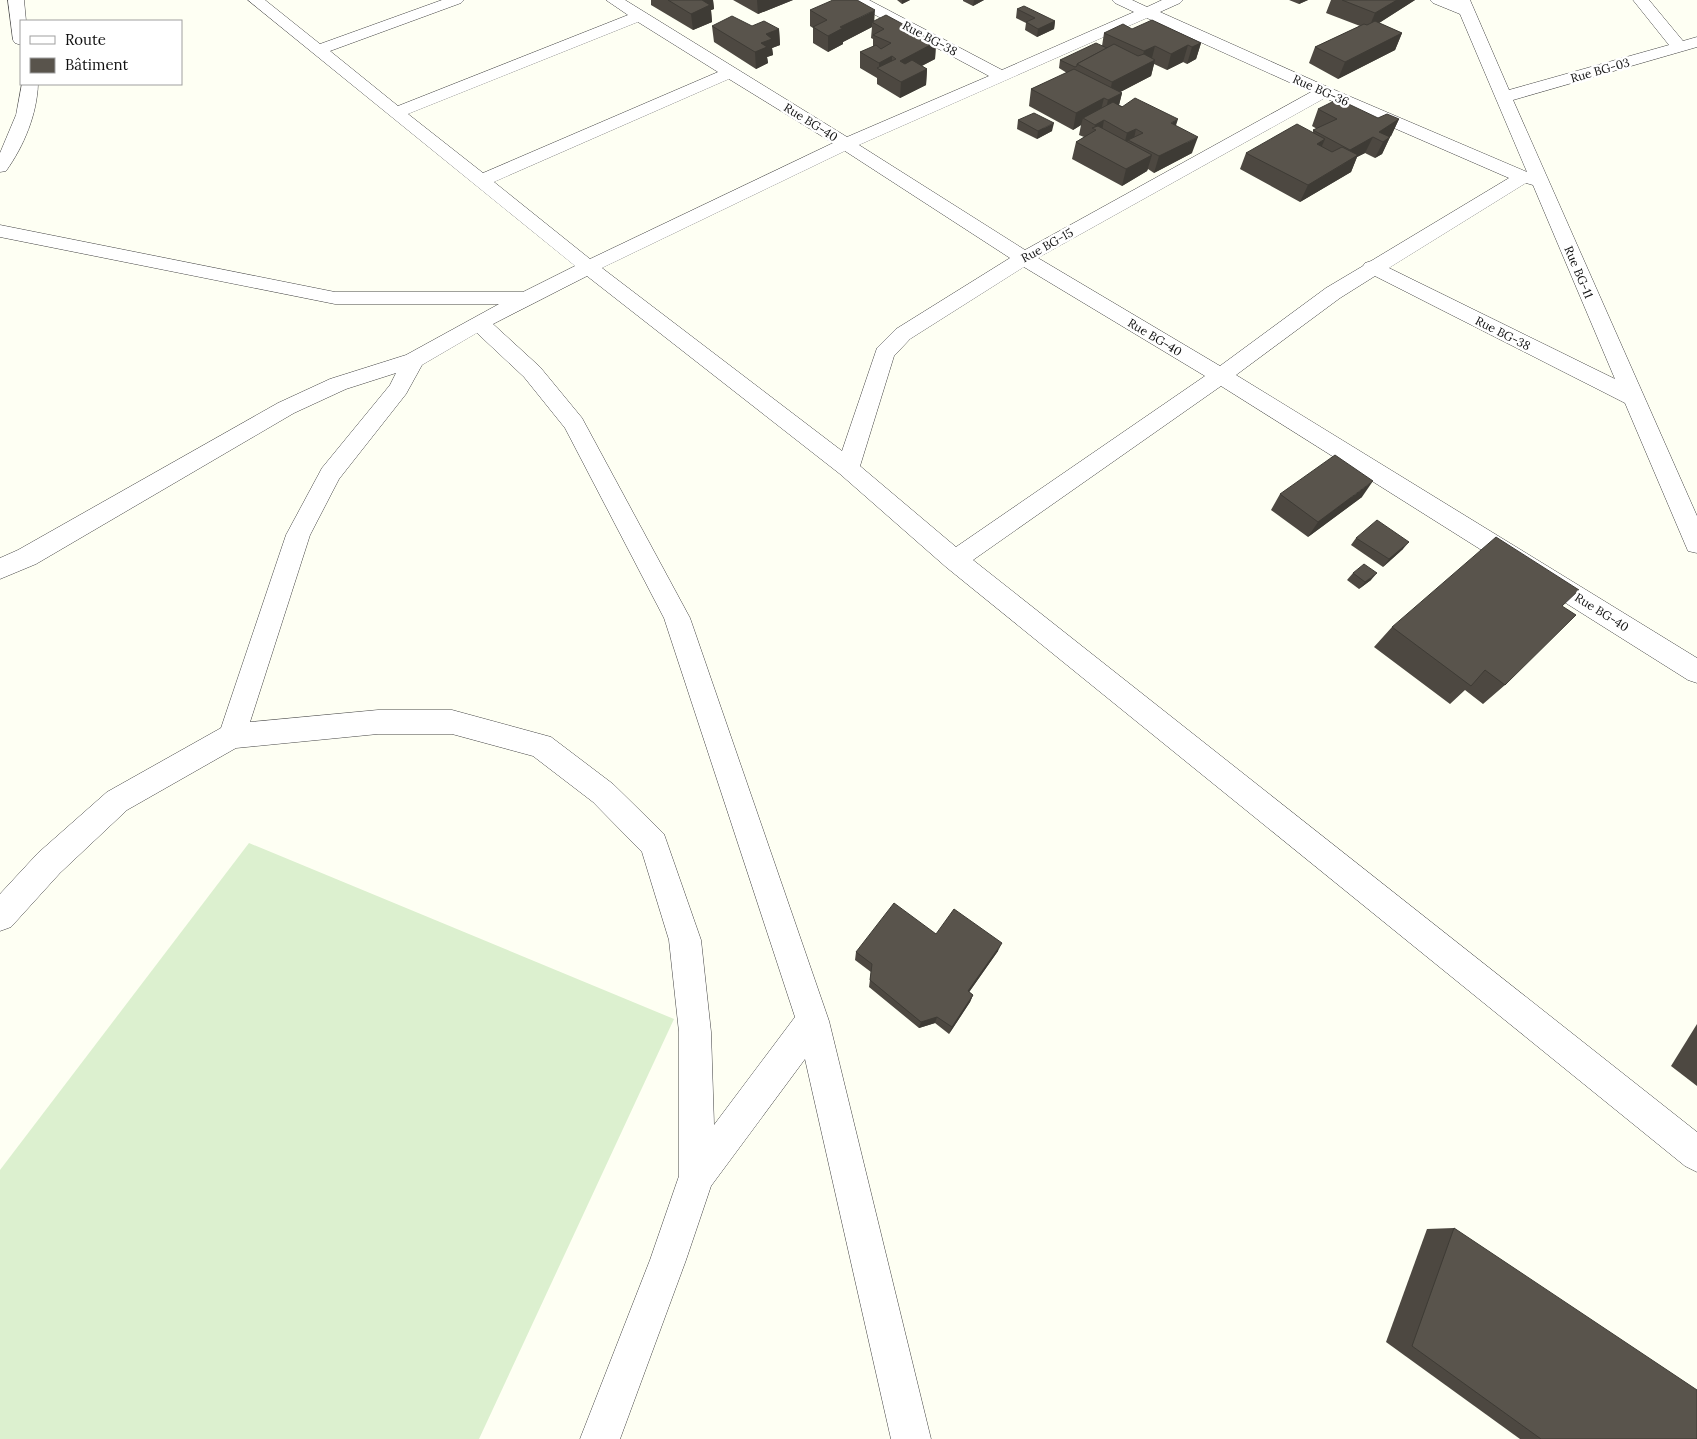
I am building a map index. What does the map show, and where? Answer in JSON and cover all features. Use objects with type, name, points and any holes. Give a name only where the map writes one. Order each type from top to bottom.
[{"type":"street","points":[[16,0],[20,32]]},
{"type":"street","points":[[256,0],[588,268],[848,468],[954,560],[1697,1154]]},
{"type":"street","points":[[318,50],[456,0]]},
{"type":"street","name":"Rue BG-40","points":[[614,0],[846,144],[1024,258],[1221,376],[1697,672]]},
{"type":"street","name":"Rue BG-38","points":[[858,0],[1002,76]]},
{"type":"street","name":"Rue BG-36","points":[[1120,0],[1324,92],[1531,179]]},
{"type":"street","points":[[0,569],[27,557],[286,408],[338,384],[414,360],[479,323],[588,268],[846,144],[1175,0]]},
{"type":"street","points":[[1438,0],[1464,6]]},
{"type":"street","points":[[1641,0],[1679,47]]},
{"type":"street","name":"Rue BG-11","points":[[1464,6],[1504,97],[1531,179],[1634,398],[1697,544]]},
{"type":"street","points":[[396,113],[639,16]]},
{"type":"street","name":"Rue BG-03","points":[[1504,97],[1697,42]]},
{"type":"street","points":[[481,181],[731,72]]},
{"type":"street","points":[[0,167],[6,160],[18,131],[30,85]]},
{"type":"street","name":"Rue BG-15","points":[[848,468],[884,354],[903,334],[1024,258],[1324,92]]},
{"type":"street","points":[[954,560],[1221,376],[1333,292],[1372,267],[1531,179]]},
{"type":"street","points":[[0,231],[335,298],[528,298]]},
{"type":"street","name":"Rue BG-38","points":[[1372,267],[1634,398]]},
{"type":"street","points":[[479,323],[544,385],[574,424],[676,618],[813,1021],[911,1439]]},
{"type":"street","points":[[232,736],[298,534],[330,474],[398,389],[414,360]]},
{"type":"street","points":[[0,916],[49,863],[117,801],[232,736],[378,722],[452,722],[541,746],[603,793],[654,844],[685,940],[695,1032],[698,1176]]},
{"type":"street","points":[[600,1439],[698,1176],[813,1021]]},
{"type":"green space","points":[[249,843],[674,1019],[479,1439],[0,1439],[0,1170]]},
{"type":"building","points":[[668,0],[702,0],[710,5],[691,14]]},
{"type":"building","points":[[833,0],[857,0],[875,10],[840,27],[843,28],[828,36],[813,27],[827,20],[810,10]]},
{"type":"building","points":[[1342,0],[1397,0],[1375,13]]},
{"type":"building","points":[[1024,6],[1055,21],[1038,29],[1026,22],[1035,18],[1017,9]]},
{"type":"building","points":[[886,15],[936,42],[900,61],[905,64],[912,60],[927,69],[901,82],[877,68],[896,59],[892,56],[879,63],[860,52],[876,45],[881,49],[891,43],[873,35],[884,29],[872,22]]},
{"type":"building","points":[[732,16],[752,26],[764,21],[779,29],[766,34],[772,39],[761,43],[767,47],[755,52],[712,26]]},
{"type":"building","points":[[1152,20],[1201,43],[1192,47],[1188,45],[1171,54],[1155,46],[1144,51],[1104,33],[1123,24],[1132,29]]},
{"type":"building","points":[[1375,21],[1402,33],[1345,62],[1315,47],[1364,24],[1367,25]]},
{"type":"building","points":[[1096,43],[1107,48],[1077,64],[1075,67],[1060,60]]},
{"type":"building","points":[[1114,44],[1138,56],[1144,54],[1155,60],[1112,82],[1077,64]]},
{"type":"building","points":[[1074,69],[1122,93],[1108,100],[1104,98],[1076,113],[1031,89]]},
{"type":"building","points":[[1135,98],[1178,119],[1171,123],[1198,137],[1159,156],[1128,140],[1143,133],[1136,129],[1127,133],[1104,120],[1095,125],[1083,118],[1113,102],[1122,107]]},
{"type":"building","points":[[1338,99],[1378,118],[1387,114],[1399,119],[1379,132],[1390,137],[1383,142],[1373,137],[1350,150],[1313,130],[1337,119],[1318,109]]},
{"type":"building","points":[[1034,113],[1054,123],[1038,131],[1018,120]]},
{"type":"building","points":[[1297,124],[1325,139],[1317,144],[1332,152],[1342,147],[1358,155],[1308,185],[1246,153]]},
{"type":"building","points":[[1098,126],[1152,155],[1126,169],[1076,142],[1096,130],[1092,128]]},
{"type":"building","points":[[1335,455],[1373,481],[1318,522],[1280,494]]},
{"type":"building","points":[[1377,520],[1409,542],[1389,559],[1356,538]]},
{"type":"building","points":[[1496,537],[1579,590],[1562,606],[1576,615],[1505,685],[1485,670],[1471,686],[1392,627]]},
{"type":"building","points":[[1364,564],[1377,573],[1365,582],[1353,573]]},
{"type":"building","points":[[894,903],[936,934],[954,909],[1002,943],[968,991],[973,995],[952,1027],[937,1017],[921,1022],[870,980],[872,964],[856,952]]},
{"type":"building","points":[[1454,1228],[1697,1390],[1697,1439],[1541,1439],[1412,1346]]}]
